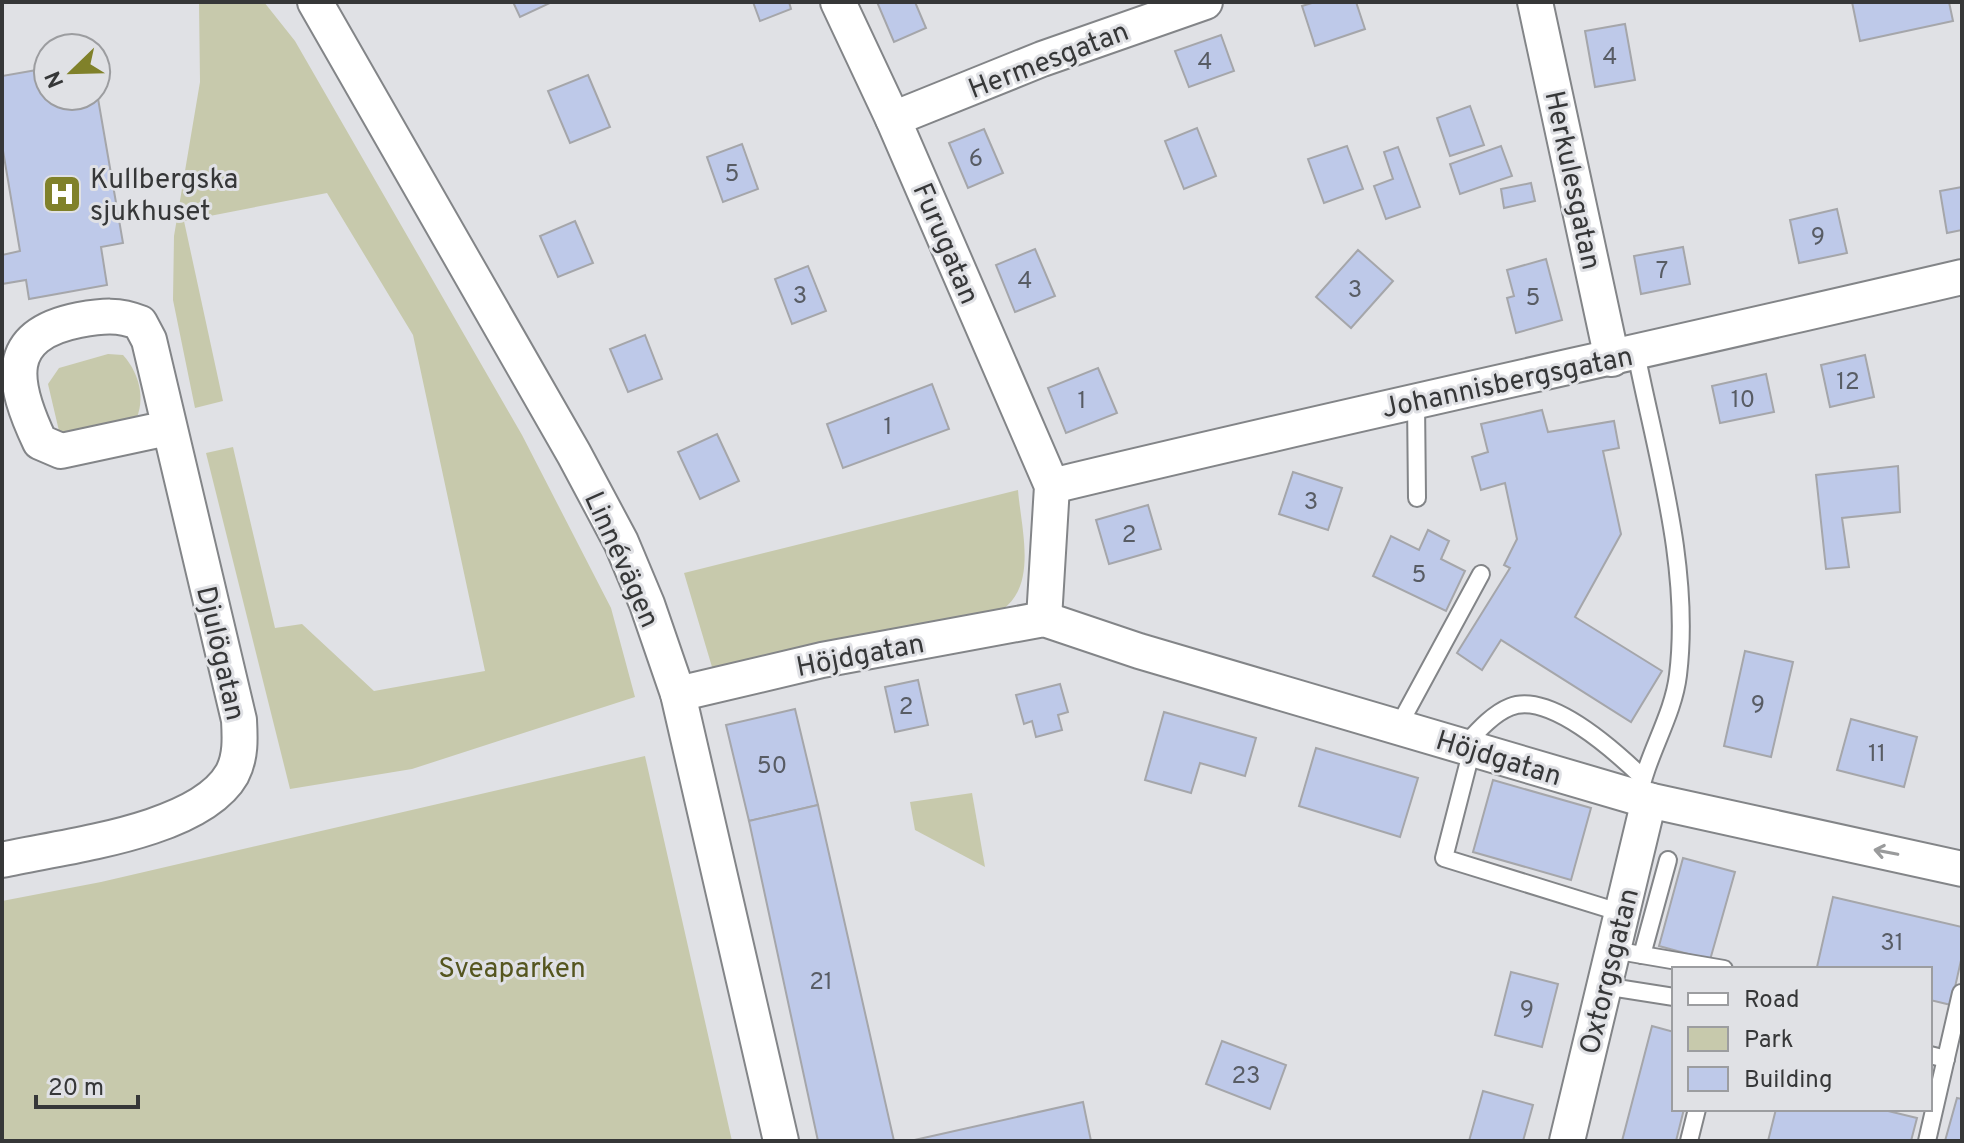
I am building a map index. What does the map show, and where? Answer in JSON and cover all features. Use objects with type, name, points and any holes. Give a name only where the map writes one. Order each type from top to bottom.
[{"type":"street","name":"Linnévägen","points":[[303,2],[323,16],[621,542],[678,694],[781,1141]]},
{"type":"street","name":"Furugatan","points":[[838,2],[893,119],[1052,486]]},
{"type":"street","name":"Hermesgatan","points":[[893,119],[1042,59],[1205,2]]},
{"type":"street","name":"Herkulesgatan","points":[[1535,2],[1624,356]]},
{"type":"street","name":"Johannisbergsgatan","points":[[1052,486],[1962,277]]},
{"type":"street","name":"Djulögatan","points":[[2,860],[151,827],[187,814],[213,797],[232,773],[240,748],[239,720],[149,340],[140,323],[111,316],[51,325],[33,337],[23,352],[19,369],[29,420],[40,442],[61,451],[168,428]]},
{"type":"street","points":[[1044,619],[1052,486]]},
{"type":"street","name":"Höjdgatan","points":[[678,694],[822,660],[1044,619],[1139,651],[1467,748],[1962,869]]},
{"type":"street","name":"Oxtorgsgatan","points":[[1567,1141],[1604,986],[1628,953],[1622,913],[1643,792]]},
{"type":"lane","points":[[1624,356],[1672,529],[1681,614],[1678,678],[1643,792]]},
{"type":"lane","points":[[1416,401],[1417,498]]},
{"type":"lane","points":[[1398,727],[1481,574]]},
{"type":"lane","points":[[1622,913],[1444,858],[1467,748],[1483,726],[1512,706],[1549,709],[1605,741],[1643,792]]},
{"type":"lane","points":[[1668,860],[1628,953],[1712,967]]},
{"type":"lane","points":[[1604,986],[1672,997]]},
{"type":"lane","points":[[1932,1103],[1938,1057],[1961,993]]},
{"type":"lane","points":[[1689,1141],[1696,1111]]},
{"type":"lane","points":[[1927,1141],[1931,1111]]},
{"type":"green space","points":[[199,2],[264,2],[295,41],[522,435],[611,608],[635,697],[412,769],[290,789],[206,453],[233,447],[275,628],[302,624],[374,691],[485,671],[413,335],[327,193],[184,221],[223,401],[195,408],[173,300],[174,236],[200,82]]},
{"type":"green space","points":[[108,354],[123,355],[138,381],[139,409],[132,427],[72,436],[59,431],[48,384],[59,368]]},
{"type":"green space","points":[[1018,490],[1024,538],[1024,571],[1013,599],[1002,610],[717,670],[712,667],[684,573]]},
{"type":"green space","name":"Sveaparken","points":[[645,756],[732,1141],[2,1141],[2,901],[101,882]]},
{"type":"green space","points":[[972,793],[985,867],[915,830],[910,802]]},
{"type":"building","points":[[513,2],[549,2],[550,3],[520,17]]},
{"type":"building","points":[[753,2],[789,2],[791,9],[760,21]]},
{"type":"building","points":[[877,2],[915,2],[926,28],[894,42]]},
{"type":"building","points":[[1315,2],[1356,2],[1365,29],[1315,46],[1302,6]]},
{"type":"building","points":[[1852,2],[1949,2],[1953,21],[1860,41]]},
{"type":"building","points":[[1625,24],[1635,80],[1595,87],[1585,31]]},
{"type":"building","points":[[1221,35],[1234,71],[1189,87],[1175,51]]},
{"type":"building","name":"Kullbergska sjukhuset","points":[[32,71],[32,112],[100,112],[123,243],[101,247],[107,285],[29,299],[26,280],[2,284],[2,255],[20,251],[2,145],[2,76]]},
{"type":"building","points":[[588,75],[610,127],[570,143],[548,91]]},
{"type":"building","points":[[1470,106],[1484,145],[1450,156],[1437,118]]},
{"type":"building","points":[[1197,128],[1216,176],[1184,189],[1165,141]]},
{"type":"building","points":[[984,129],[1003,173],[968,188],[949,143]]},
{"type":"building","points":[[742,144],[758,189],[723,202],[707,157]]},
{"type":"building","points":[[1347,146],[1363,189],[1324,203],[1308,159]]},
{"type":"building","points":[[1501,146],[1512,176],[1460,194],[1450,164]]},
{"type":"building","points":[[1398,147],[1420,207],[1386,219],[1374,186],[1393,179],[1384,152]]},
{"type":"building","points":[[1531,183],[1535,201],[1504,208],[1501,189]]},
{"type":"building","points":[[1962,187],[1962,230],[1947,233],[1940,191]]},
{"type":"building","points":[[1837,209],[1847,253],[1799,263],[1790,220]]},
{"type":"building","points":[[575,221],[593,263],[558,277],[540,236]]},
{"type":"building","points":[[1683,247],[1690,284],[1641,294],[1634,256]]},
{"type":"building","points":[[1035,249],[1055,296],[1015,312],[996,265]]},
{"type":"building","points":[[1358,250],[1393,281],[1351,328],[1316,297]]},
{"type":"building","points":[[1546,259],[1562,320],[1516,333],[1507,298],[1514,296],[1507,270]]},
{"type":"building","points":[[808,266],[826,311],[792,324],[775,279]]},
{"type":"building","points":[[645,335],[662,379],[628,392],[610,349]]},
{"type":"building","points":[[1865,355],[1874,397],[1830,407],[1821,365]]},
{"type":"building","points":[[1098,368],[1117,413],[1066,433],[1048,388]]},
{"type":"building","points":[[1766,374],[1774,412],[1720,423],[1712,386]]},
{"type":"building","points":[[932,384],[949,429],[843,468],[827,424]]},
{"type":"building","points":[[1542,410],[1548,432],[1614,421],[1619,448],[1603,451],[1621,534],[1575,617],[1662,671],[1631,722],[1501,640],[1482,670],[1457,653],[1510,568],[1504,565],[1517,539],[1505,483],[1481,490],[1472,457],[1488,452],[1481,424]]},
{"type":"building","points":[[717,434],[739,481],[700,499],[678,452]]},
{"type":"building","points":[[1898,466],[1900,512],[1842,518],[1849,567],[1826,569],[1816,475]]},
{"type":"building","points":[[1293,472],[1342,488],[1328,530],[1279,514]]},
{"type":"building","points":[[1148,505],[1161,549],[1109,564],[1096,520]]},
{"type":"building","points":[[1428,530],[1449,541],[1441,559],[1465,571],[1446,611],[1373,576],[1391,536],[1419,550]]},
{"type":"building","points":[[1745,651],[1793,662],[1771,757],[1724,746]]},
{"type":"building","points":[[918,680],[928,725],[895,732],[885,687]]},
{"type":"building","points":[[1060,684],[1068,712],[1058,715],[1062,730],[1036,737],[1032,721],[1024,724],[1016,695]]},
{"type":"building","points":[[795,709],[818,805],[749,821],[726,725]]},
{"type":"building","points":[[1164,712],[1256,738],[1245,776],[1200,763],[1191,793],[1145,780]]},
{"type":"building","points":[[1851,719],[1917,737],[1904,787],[1837,770]]},
{"type":"building","points":[[1316,748],[1418,778],[1400,837],[1299,806]]},
{"type":"building","points":[[1493,780],[1591,808],[1571,880],[1473,852]]},
{"type":"building","points":[[818,805],[894,1141],[818,1141],[749,821]]},
{"type":"building","points":[[1683,858],[1735,872],[1710,960],[1659,946]]},
{"type":"building","points":[[1833,897],[1962,927],[1962,956],[1951,1005],[1932,1000],[1932,967],[1817,967]]},
{"type":"building","points":[[1511,972],[1558,984],[1542,1047],[1495,1035]]},
{"type":"building","points":[[1652,1026],[1672,1031],[1672,1111],[1684,1111],[1676,1141],[1622,1141]]},
{"type":"building","points":[[1222,1041],[1286,1065],[1270,1109],[1206,1084]]},
{"type":"building","points":[[1483,1091],[1533,1105],[1523,1141],[1469,1141]]},
{"type":"building","points":[[1957,1098],[1962,1099],[1962,1141],[1945,1141]]},
{"type":"building","points":[[1083,1102],[1091,1141],[910,1141]]},
{"type":"building","points":[[1776,1111],[1888,1111],[1917,1118],[1911,1141],[1768,1141]]},
{"type":"place","name":"Kullbergska sjukhuset","points":[[62,194]]}]
